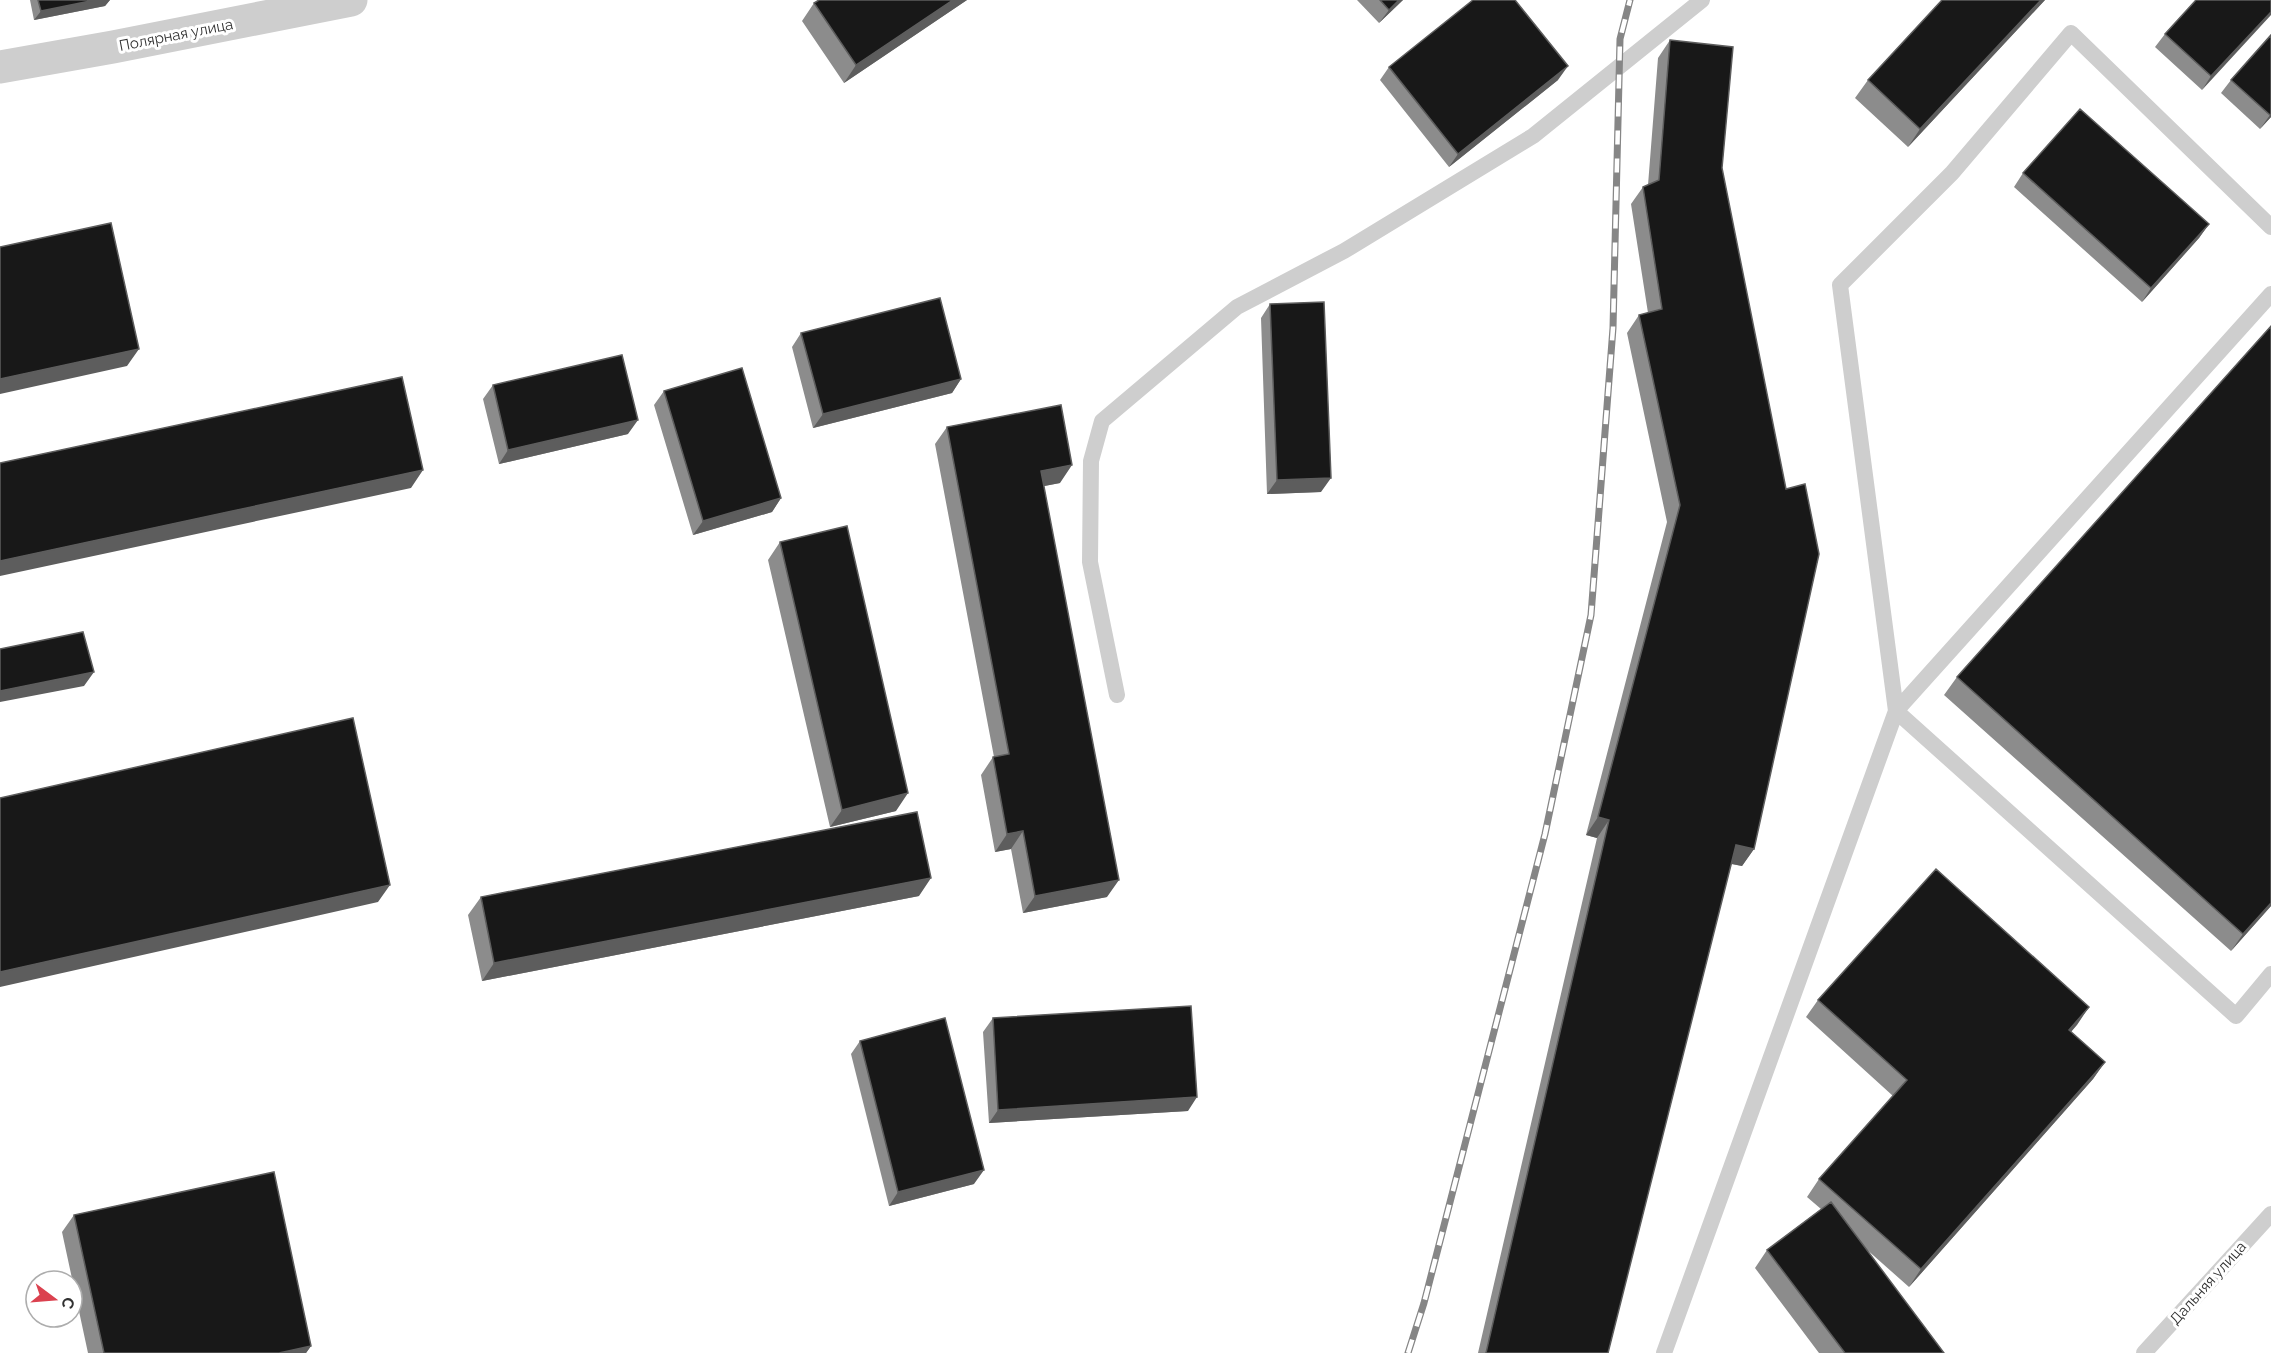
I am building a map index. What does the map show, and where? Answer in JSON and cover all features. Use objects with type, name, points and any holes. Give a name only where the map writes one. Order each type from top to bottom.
[{"type":"street","name":"Полярная улица","points":[[0,67],[184,34],[351,0]]},
{"type":"lane","points":[[1117,695],[1090,562],[1090,461],[1102,421],[1237,308],[1344,251],[1533,136],[1702,0]]},
{"type":"lane","points":[[2271,227],[2071,33],[1952,173],[1840,285],[1896,711],[2236,1016],[2271,974]]},
{"type":"lane","points":[[1664,1353],[1896,711],[2271,294]]},
{"type":"lane","name":"Дальняя улица","points":[[2144,1353],[2271,1214]]},
{"type":"building","points":[[38,0],[95,0],[41,11]]},
{"type":"building","points":[[819,0],[953,0],[856,65],[814,3]]},
{"type":"building","points":[[1380,0],[1399,0],[1389,10]]},
{"type":"building","points":[[1473,0],[1515,0],[1568,66],[1458,154],[1389,67]]},
{"type":"building","points":[[1942,0],[2041,0],[1920,129],[1868,80]]},
{"type":"building","points":[[2196,0],[2271,0],[2271,12],[2211,76],[2165,34]]},
{"type":"building","points":[[2271,35],[2271,114],[2270,115],[2231,80]]},
{"type":"building","points":[[1670,40],[1733,47],[1722,168],[1786,489],[1805,484],[1819,554],[1754,849],[1736,845],[1608,1353],[1486,1353],[1609,820],[1598,817],[1680,505],[1639,315],[1662,309],[1643,187],[1659,180]]},
{"type":"building","points":[[2080,109],[2209,224],[2151,288],[2023,173]]},
{"type":"building","points":[[111,223],[139,349],[0,379],[0,247]]},
{"type":"building","points":[[940,298],[961,379],[823,414],[801,333]]},
{"type":"building","points":[[1324,302],[1331,478],[1277,480],[1270,304]]},
{"type":"building","points":[[2271,326],[2271,903],[2243,934],[1957,677]]},
{"type":"building","points":[[622,355],[638,420],[508,450],[493,385]]},
{"type":"building","points":[[742,368],[781,498],[703,521],[664,391]]},
{"type":"building","points":[[402,377],[423,470],[0,561],[0,463]]},
{"type":"building","points":[[1061,405],[1072,465],[1041,471],[1119,880],[1035,896],[1023,831],[1007,834],[993,757],[1009,754],[947,427]]},
{"type":"building","points":[[847,526],[908,793],[842,810],[780,542]]},
{"type":"building","points":[[83,632],[94,672],[0,691],[0,649]]},
{"type":"building","points":[[353,718],[390,885],[0,972],[0,798]]},
{"type":"building","points":[[917,812],[931,878],[494,963],[481,897]]},
{"type":"building","points":[[1936,869],[2089,1007],[2069,1030],[2105,1062],[1921,1269],[1819,1179],[1907,1080],[1818,1000]]},
{"type":"building","points":[[1191,1006],[1197,1097],[998,1110],[993,1018]]},
{"type":"building","points":[[945,1018],[984,1170],[898,1192],[860,1041]]},
{"type":"building","points":[[274,1172],[311,1346],[279,1353],[104,1353],[74,1215]]},
{"type":"building","points":[[1831,1202],[1944,1353],[1845,1353],[1767,1250]]},
{"type":"railway","points":[[1408,1353],[1424,1303],[1545,834],[1591,615],[1613,328],[1620,39],[1630,0]]}]
